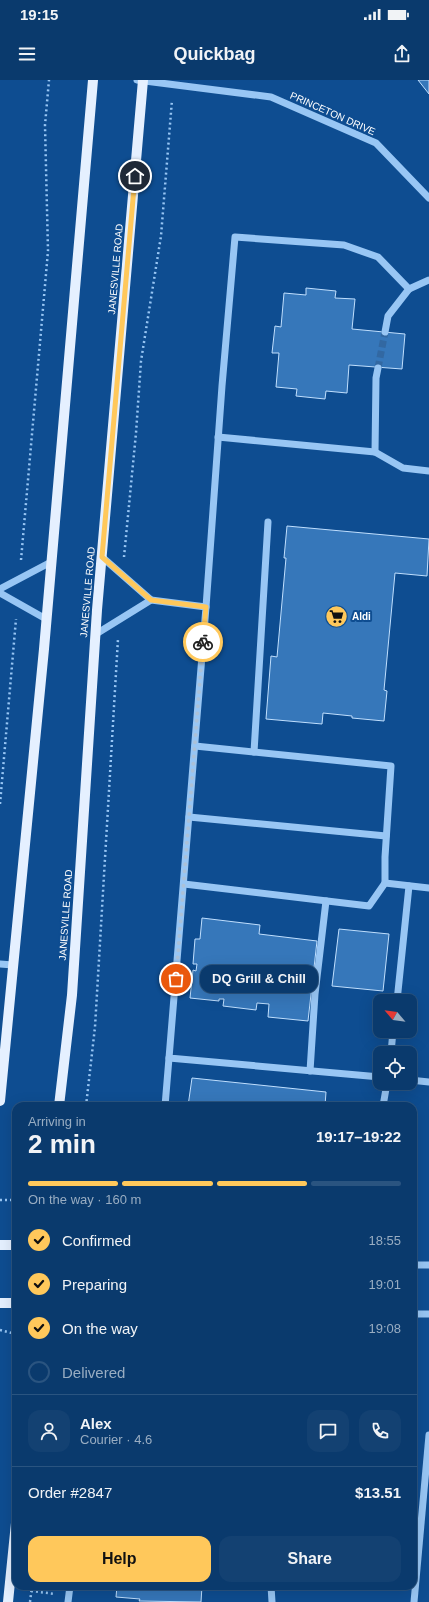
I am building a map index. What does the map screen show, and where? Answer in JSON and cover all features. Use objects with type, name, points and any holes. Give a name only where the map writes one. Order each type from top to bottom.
[{"type":"main road","points":[[0,1100],[46,619],[93,80]]},
{"type":"main road","name":"JANESVILLE ROAD","points":[[59,1102],[72,995],[96,634],[143,80]]},
{"type":"main road","points":[[0,1244],[12,1245]]},
{"type":"main road","points":[[0,1303],[12,1303]]},
{"type":"main road","points":[[8,1602],[12,1562]]},
{"type":"street","name":"PRINCETON DRIVE","points":[[137,80],[271,97],[376,143],[429,198]]},
{"type":"street","points":[[165,1102],[195,746],[218,437],[236,237],[344,246],[378,258],[409,289]]},
{"type":"street","points":[[385,332],[388,316],[409,289],[429,280]]},
{"type":"street","points":[[375,452],[376,378],[378,368]]},
{"type":"street","points":[[218,437],[375,452],[403,468],[429,471]]},
{"type":"street","points":[[254,752],[268,522]]},
{"type":"street","points":[[102,557],[151,600],[206,607]]},
{"type":"street","points":[[0,589],[51,562]]},
{"type":"street","points":[[0,593],[46,619]]},
{"type":"street","points":[[96,634],[151,600]]},
{"type":"street","points":[[184,884],[369,906],[385,883],[386,836],[391,766],[195,746]]},
{"type":"street","points":[[189,817],[386,836]]},
{"type":"street","points":[[385,883],[429,888]]},
{"type":"street","points":[[398,994],[409,886]]},
{"type":"street","points":[[310,1071],[315,994],[326,901]]},
{"type":"street","points":[[0,964],[13,964]]},
{"type":"street","points":[[169,1058],[373,1076]]},
{"type":"street","points":[[417,1081],[429,1082]]},
{"type":"street","points":[[384,1102],[386,1090]]},
{"type":"street","points":[[417,1265],[429,1266]]},
{"type":"street","points":[[417,1314],[429,1314]]},
{"type":"street","points":[[417,1531],[429,1435]]},
{"type":"street","points":[[271,1590],[272,1602]]},
{"type":"street","points":[[414,1602],[415,1590]]},
{"type":"path","points":[[20,579],[48,251],[45,125],[49,80]]},
{"type":"path","points":[[0,804],[17,603]]},
{"type":"path","points":[[0,1200],[12,1200]]},
{"type":"path","points":[[0,1330],[12,1333]]},
{"type":"path","points":[[30,1602],[31,1591],[69,1599]]},
{"type":"building","points":[[418,80],[429,80],[429,94]]},
{"type":"building","points":[[306,288],[336,291],[335,298],[355,299],[352,329],[405,334],[402,369],[349,365],[347,393],[326,391],[325,399],[296,396],[297,389],[276,387],[279,353],[272,353],[275,326],[281,327],[284,293],[306,295]]},
{"type":"building","name":"Aldi","points":[[287,526],[429,539],[427,576],[395,573],[384,690],[387,691],[384,721],[323,713],[322,724],[266,719],[271,656],[277,657],[286,558],[284,558]]},
{"type":"building","points":[[202,918],[260,925],[259,934],[317,941],[308,1021],[268,1017],[269,1004],[257,1003],[256,1010],[223,1006],[224,999],[219,999],[219,1001],[190,998],[193,970],[196,971],[197,964],[193,964],[195,939],[200,939]]},
{"type":"building","points":[[339,929],[389,934],[383,991],[332,986]]},
{"type":"building","points":[[192,1078],[326,1092],[325,1102],[189,1102]]},
{"type":"building","points":[[117,1590],[202,1590],[201,1602],[139,1601],[140,1599],[116,1597]]},
{"type":"tunnel","points":[[378,368],[385,332]]},
{"type":"way so far","points":[[176,979],[203,642]]},
{"type":"place","name":"Aldi","points":[[336,616]]},
{"type":"place","name":"DQ Grill & Chill","points":[[176,979]]},
{"type":"route","points":[[135,176],[102,557],[151,600],[206,607],[203,642]]}]
